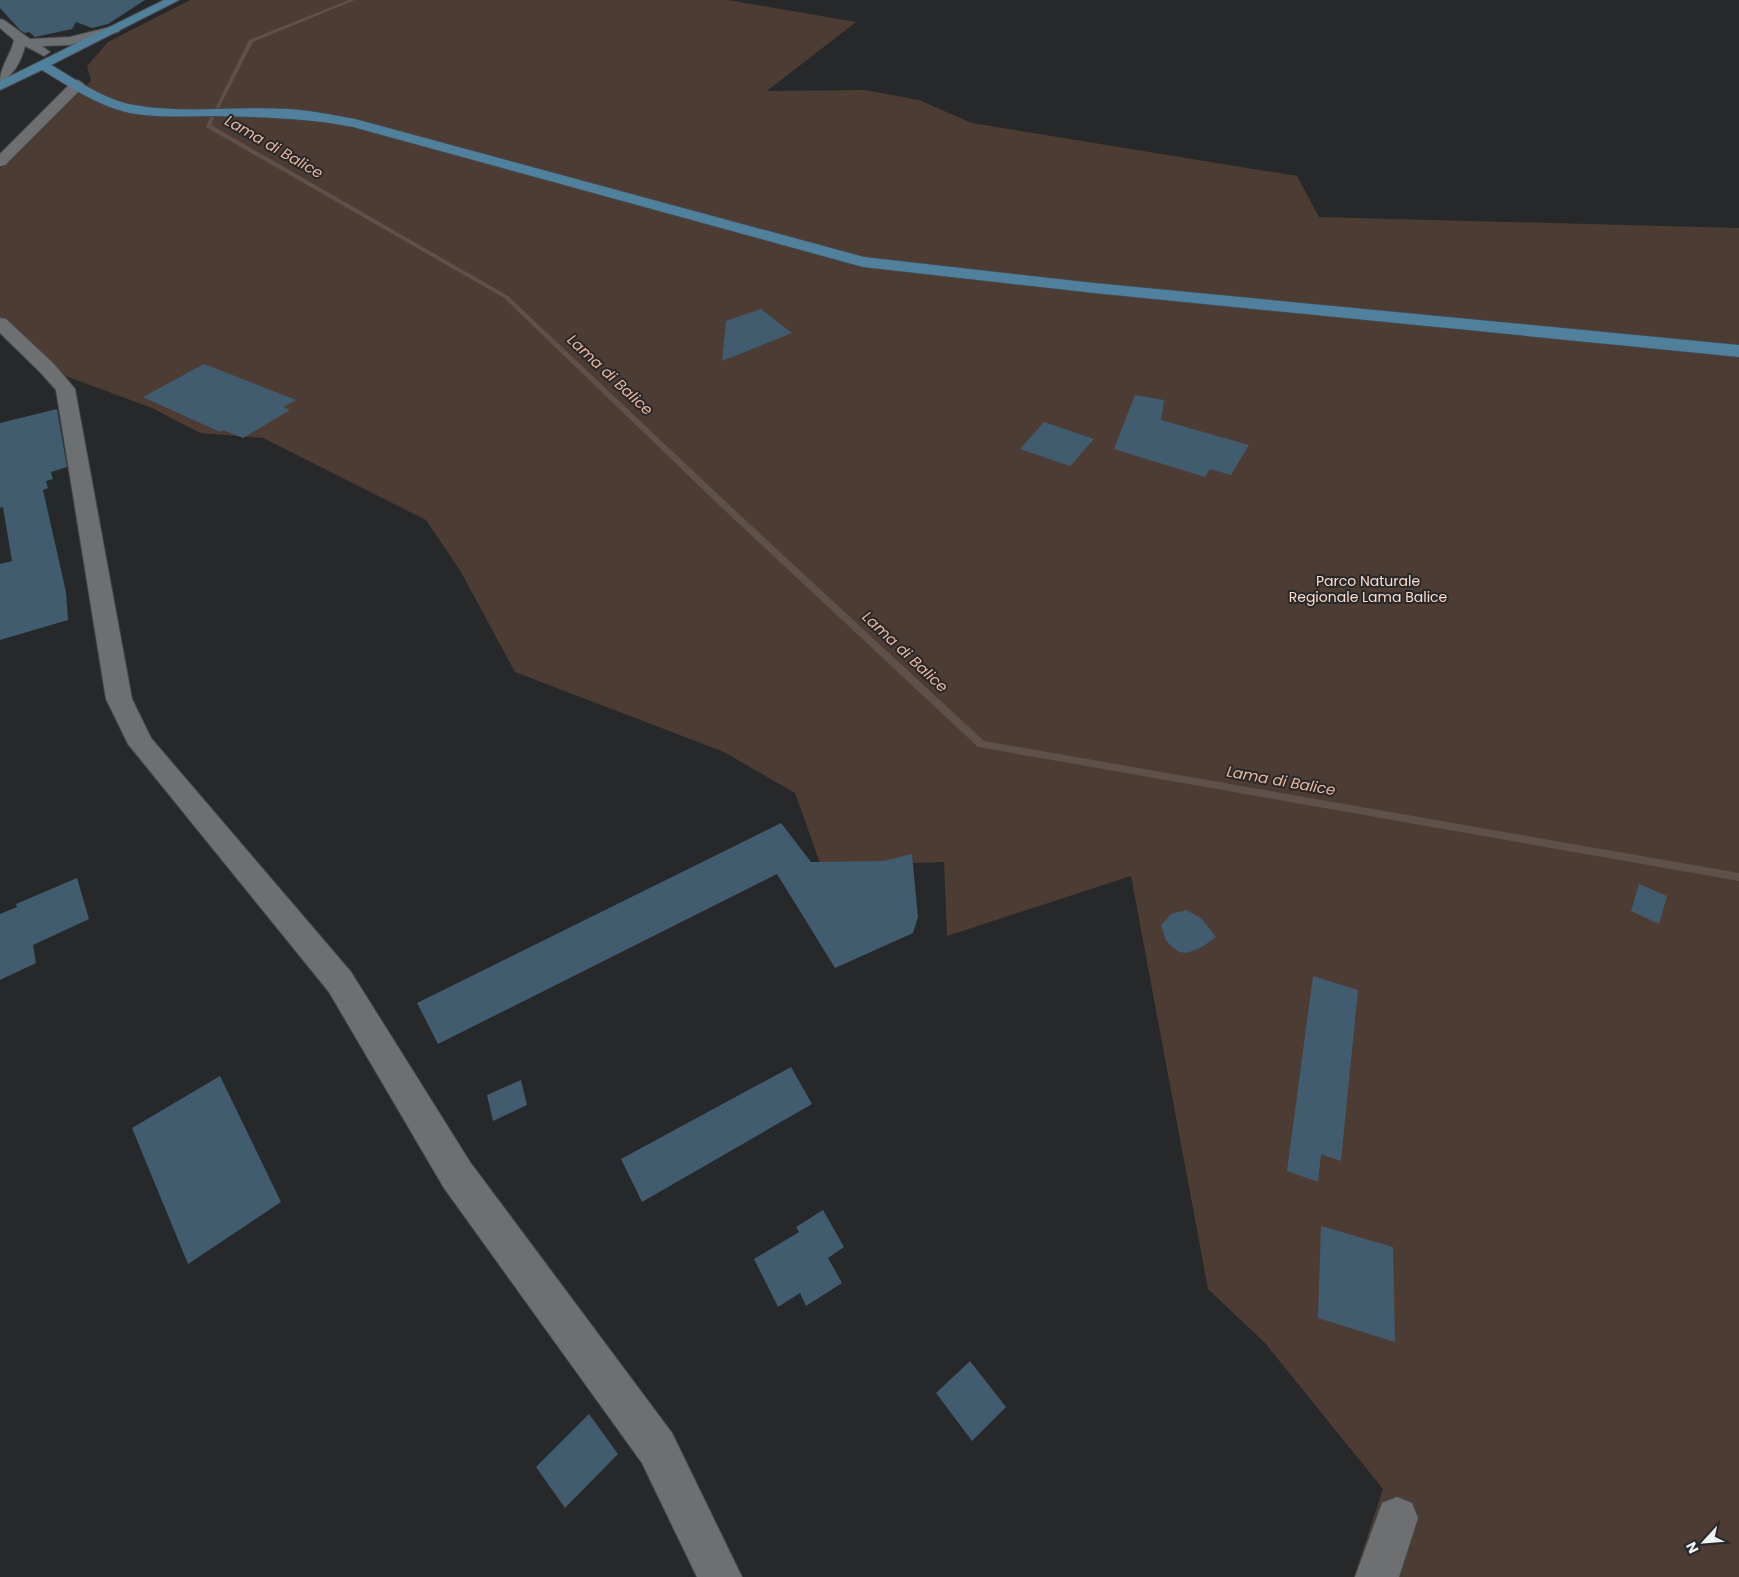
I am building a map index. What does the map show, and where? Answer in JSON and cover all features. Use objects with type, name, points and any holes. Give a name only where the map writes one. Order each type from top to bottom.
[{"type":"main road","points":[[0,88],[174,0]]},
{"type":"main road","points":[[87,56],[114,30]]},
{"type":"main road","points":[[55,59],[77,73],[108,103],[137,110],[287,113],[355,122],[864,262],[1036,282],[1739,351]]},
{"type":"main road","points":[[42,66],[66,80],[77,73]]},
{"type":"main road","points":[[0,88],[42,83],[77,73]]},
{"type":"street","points":[[0,22],[24,41],[55,59]]},
{"type":"street","points":[[24,41],[70,41],[114,30]]},
{"type":"street","points":[[0,77],[11,65],[24,41]]},
{"type":"street","points":[[18,52],[26,59],[42,66]]},
{"type":"street","points":[[0,162],[77,73]]},
{"type":"street","points":[[0,323],[66,389],[119,699],[141,744],[340,982],[457,1176],[657,1448],[720,1577]]},
{"type":"street","points":[[1377,1577],[1397,1518]]},
{"type":"green space","name":"Parco Naturale Regionale Lama Balice","points":[[190,0],[728,0],[856,22],[767,91],[865,90],[919,100],[972,123],[1297,176],[1319,217],[1739,228],[1739,1577],[1354,1577],[1383,1489],[1265,1343],[1208,1289],[1131,876],[947,936],[944,862],[821,866],[795,793],[724,752],[515,672],[461,572],[426,520],[263,438],[200,433],[152,408],[63,375],[0,323],[0,168],[91,81],[87,66],[108,42]]},
{"type":"building","points":[[0,0],[145,0],[108,24],[92,28],[76,22],[72,29],[35,37],[29,32],[25,33],[20,30],[0,8]]},
{"type":"building","points":[[761,309],[792,333],[722,361],[726,321]]},
{"type":"building","points":[[204,364],[296,400],[283,407],[290,410],[243,438],[223,430],[220,432],[143,397]]},
{"type":"building","points":[[1135,395],[1164,400],[1161,420],[1249,445],[1231,475],[1210,469],[1205,477],[1114,449]]},
{"type":"building","points":[[57,409],[67,467],[51,472],[53,479],[46,481],[48,488],[43,490],[66,592],[68,620],[0,640],[0,564],[12,561],[3,507],[0,508],[0,423]]},
{"type":"building","points":[[1044,422],[1094,439],[1070,466],[1020,449]]},
{"type":"building","points":[[781,823],[811,862],[883,861],[912,854],[918,917],[913,933],[835,968],[777,874],[438,1044],[417,1003]]},
{"type":"building","points":[[77,878],[89,919],[33,945],[36,963],[0,980],[0,914],[17,907],[16,904]]},
{"type":"building","points":[[1639,884],[1667,896],[1659,924],[1631,911]]},
{"type":"building","points":[[1186,910],[1201,918],[1216,937],[1202,947],[1187,953],[1179,952],[1171,946],[1166,940],[1161,925],[1171,914]]},
{"type":"building","points":[[1313,976],[1358,990],[1341,1161],[1321,1154],[1318,1182],[1287,1171]]},
{"type":"building","points":[[791,1067],[812,1104],[642,1202],[621,1159]]},
{"type":"building","points":[[220,1076],[281,1202],[188,1264],[132,1128]]},
{"type":"building","points":[[521,1080],[527,1105],[493,1121],[487,1095]]},
{"type":"building","points":[[823,1210],[844,1247],[828,1258],[842,1283],[806,1306],[800,1293],[778,1307],[754,1259],[799,1232],[796,1227]]},
{"type":"building","points":[[1321,1226],[1393,1247],[1395,1342],[1318,1318]]},
{"type":"building","points":[[970,1361],[1006,1407],[972,1441],[936,1393]]},
{"type":"building","points":[[589,1414],[618,1454],[565,1508],[536,1467]]},
{"type":"waterway","name":"Lama di Balice","points":[[217,108],[251,41],[353,0]]},
{"type":"waterway","name":"Lama di Balice","points":[[213,116],[208,126],[506,297],[724,505],[981,744],[1739,877]]}]
